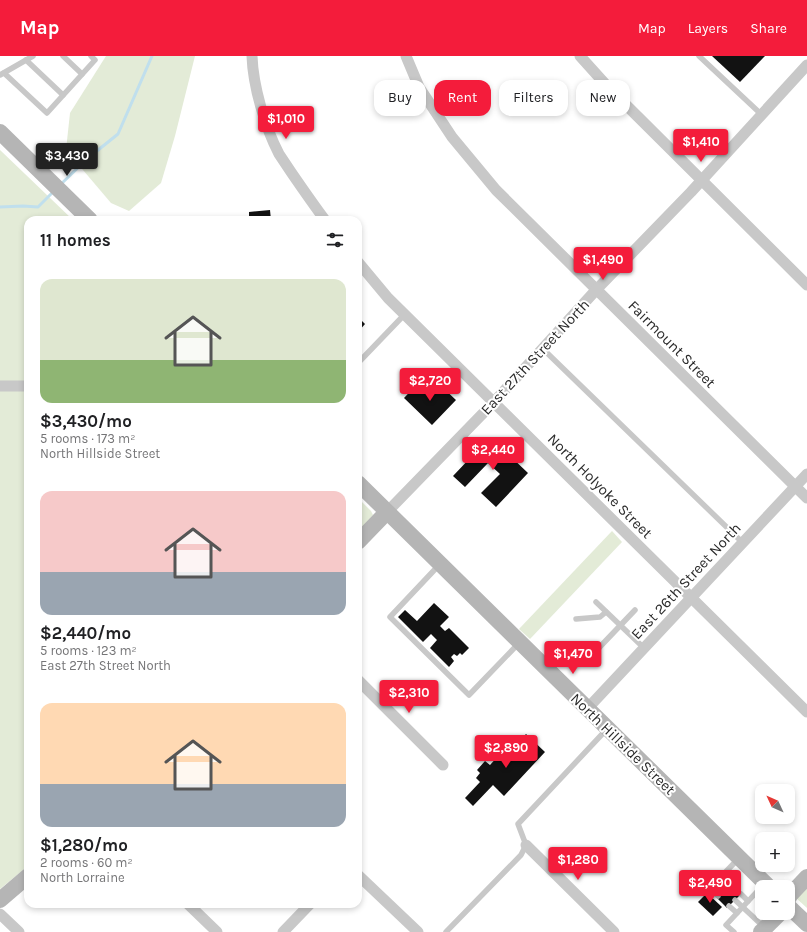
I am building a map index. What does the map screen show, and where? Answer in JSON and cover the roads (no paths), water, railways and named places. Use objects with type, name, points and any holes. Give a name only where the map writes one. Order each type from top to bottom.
[{"type":"main road","points":[[0,132],[86,216]]},
{"type":"main road","name":"North Hillside Street","points":[[362,487],[762,880]]},
{"type":"main road","name":"East 27th Street North","points":[[362,538],[387,512]]},
{"type":"main road","points":[[795,891],[807,877]]},
{"type":"main road","points":[[0,900],[24,879]]},
{"type":"main road","points":[[795,913],[807,924]]},
{"type":"main road","points":[[766,931],[775,920]]},
{"type":"street","points":[[252,56],[252,68],[268,129],[279,154],[303,191],[322,216]]},
{"type":"street","name":"Fairmount Street","points":[[406,56],[419,87],[452,137],[496,190],[807,498]]},
{"type":"street","points":[[580,56],[606,86],[807,285]]},
{"type":"street","name":"East 27th Street North","points":[[387,512],[494,402],[596,290],[702,180],[806,68]]},
{"type":"street","name":"North Holyoke Street","points":[[362,267],[388,298],[807,712]]},
{"type":"street","points":[[0,386],[24,386]]},
{"type":"street","name":"East 26th Street North","points":[[587,709],[807,474]]},
{"type":"street","points":[[362,684],[443,765]]},
{"type":"street","points":[[526,845],[614,932]]},
{"type":"street","points":[[362,879],[418,932]]},
{"type":"street","points":[[192,908],[218,932]]},
{"type":"street","points":[[283,932],[306,908]]},
{"type":"street","points":[[0,914],[18,932]]},
{"type":"lane","points":[[33,56],[2,74],[47,113],[95,60],[91,56]]},
{"type":"lane","points":[[63,56],[82,74]]},
{"type":"lane","points":[[699,56],[762,115]]},
{"type":"lane","points":[[26,60],[63,95]]},
{"type":"lane","points":[[362,360],[405,314]]},
{"type":"lane","points":[[543,348],[743,543]]},
{"type":"lane","points":[[440,564],[390,617],[469,695],[520,642]]},
{"type":"lane","points":[[596,602],[644,648]]},
{"type":"lane","points":[[595,652],[635,610]]},
{"type":"lane","points":[[576,619],[600,617],[606,612]]},
{"type":"lane","points":[[446,932],[522,855],[526,845],[518,824],[607,728]]},
{"type":"lane","points":[[718,896],[711,888],[740,858]]},
{"type":"lane","points":[[722,876],[730,883]]},
{"type":"lane","points":[[717,881],[725,889]]},
{"type":"lane","points":[[741,894],[748,901]]},
{"type":"lane","points":[[734,932],[726,925],[755,895]]},
{"type":"lane","points":[[735,900],[766,931]]},
{"type":"lane","points":[[729,906],[737,913]]},
{"type":"waterway","points":[[60,185],[87,159],[118,134],[152,56]]},
{"type":"waterway","points":[[0,207],[38,207],[53,192]]}]
